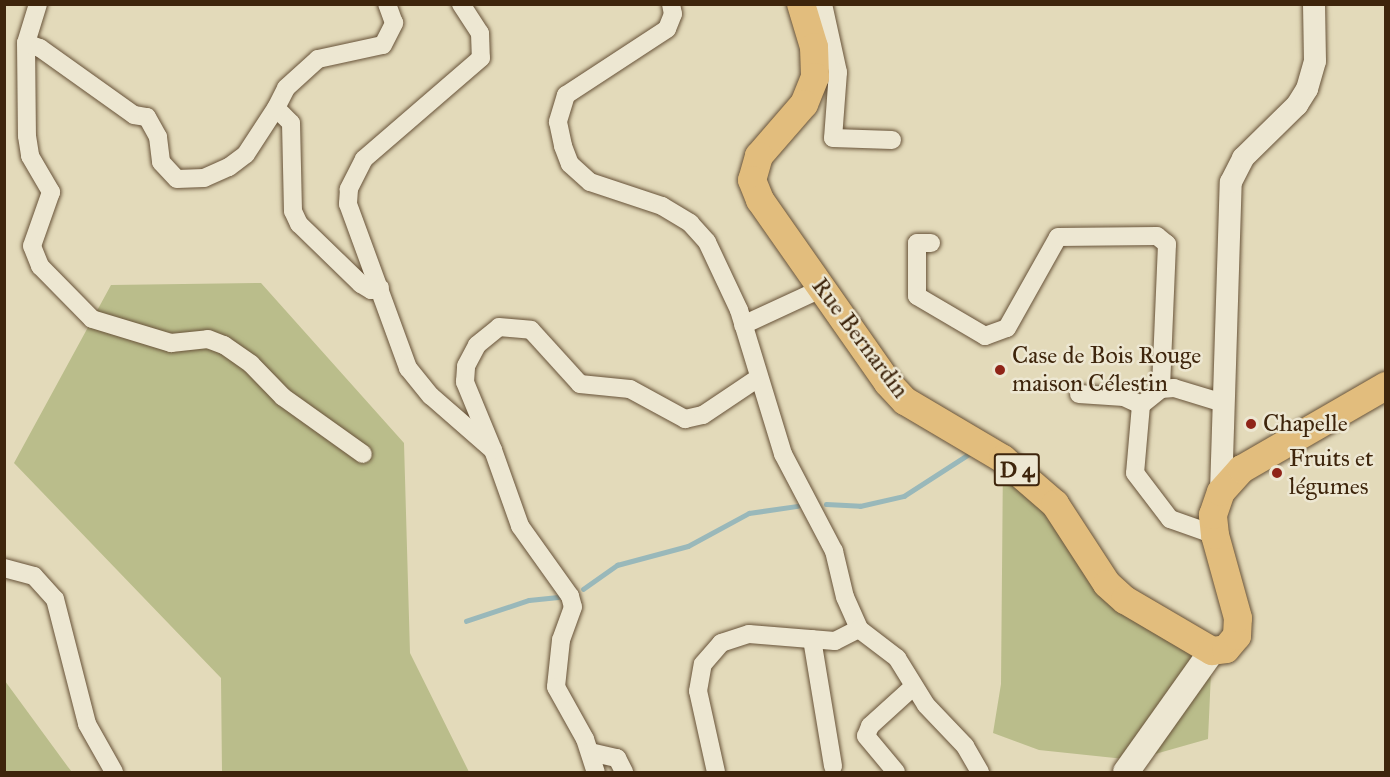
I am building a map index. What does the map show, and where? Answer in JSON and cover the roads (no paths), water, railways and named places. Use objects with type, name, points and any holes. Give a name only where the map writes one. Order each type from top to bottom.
[{"type":"main road","name":"Rue Bernardin","points":[[801,4],[814,47],[815,77],[804,104],[759,156],[752,180],[760,200],[821,289],[905,401],[1014,467],[1055,504],[1107,584],[1212,651]]},
{"type":"main road","points":[[1130,766],[1212,651],[1226,648],[1237,636],[1238,618],[1215,535],[1213,515],[1221,492],[1242,469],[1386,386]]},
{"type":"street","points":[[38,4],[26,44],[27,136],[30,156],[51,192],[32,246],[40,266],[92,319],[171,343],[208,339],[224,345],[251,364],[284,397],[363,454]]},
{"type":"street","points":[[26,44],[40,48],[134,115],[147,117],[167,172],[188,181],[229,167],[246,154],[276,108],[286,88],[318,60],[383,45],[394,24],[387,4]]},
{"type":"street","points":[[462,4],[480,33],[481,58],[377,146],[355,172],[349,189],[355,231],[380,288],[408,368],[493,450]]},
{"type":"street","points":[[671,4],[674,14],[667,29],[566,95],[558,122],[570,164],[590,182],[641,195],[699,231],[743,325],[758,378],[792,470],[834,551],[845,597],[859,629],[893,653],[943,725],[965,746],[980,772]]},
{"type":"street","points":[[823,4],[838,72],[833,138],[891,140]]},
{"type":"street","points":[[1221,492],[1231,182],[1243,158],[1297,105],[1307,89],[1315,61],[1314,4]]},
{"type":"street","points":[[276,108],[291,123],[293,211],[299,224],[361,284],[371,290],[380,288]]},
{"type":"street","points":[[931,243],[918,243],[917,296],[984,336],[1006,328],[1058,237],[1157,236],[1167,244],[1161,389]]},
{"type":"street","points":[[743,325],[821,289]]},
{"type":"street","points":[[596,772],[590,752],[556,687],[561,640],[573,607],[570,596],[520,526],[493,450],[465,382],[466,366],[477,345],[499,327],[531,330],[580,384],[630,389],[685,419],[703,415],[758,378]]},
{"type":"street","points":[[1215,535],[1170,519],[1135,473],[1141,405],[1161,389],[1174,388],[1223,403]]},
{"type":"street","points":[[1079,394],[1124,397],[1141,405]]},
{"type":"street","points":[[4,568],[34,576],[55,599],[87,724],[110,757],[114,772]]},
{"type":"street","points":[[716,772],[698,691],[708,658],[735,636],[835,641],[859,629]]},
{"type":"street","points":[[812,639],[833,766]]},
{"type":"street","points":[[896,772],[866,736],[870,726],[914,686]]},
{"type":"street","points":[[590,752],[617,758],[624,772]]},
{"type":"waterway","points":[[826,504],[860,506],[904,496],[969,454]]},
{"type":"waterway","points":[[583,589],[617,565],[688,546],[749,513],[797,506]]},
{"type":"waterway","points":[[466,621],[529,600],[558,597]]},
{"type":"place","name":"Case de Bois Rouge maison Célestin","points":[[1000,370]]},
{"type":"place","name":"Chapelle","points":[[1251,424]]},
{"type":"place","name":"Fruits et légumes","points":[[1277,473]]}]
